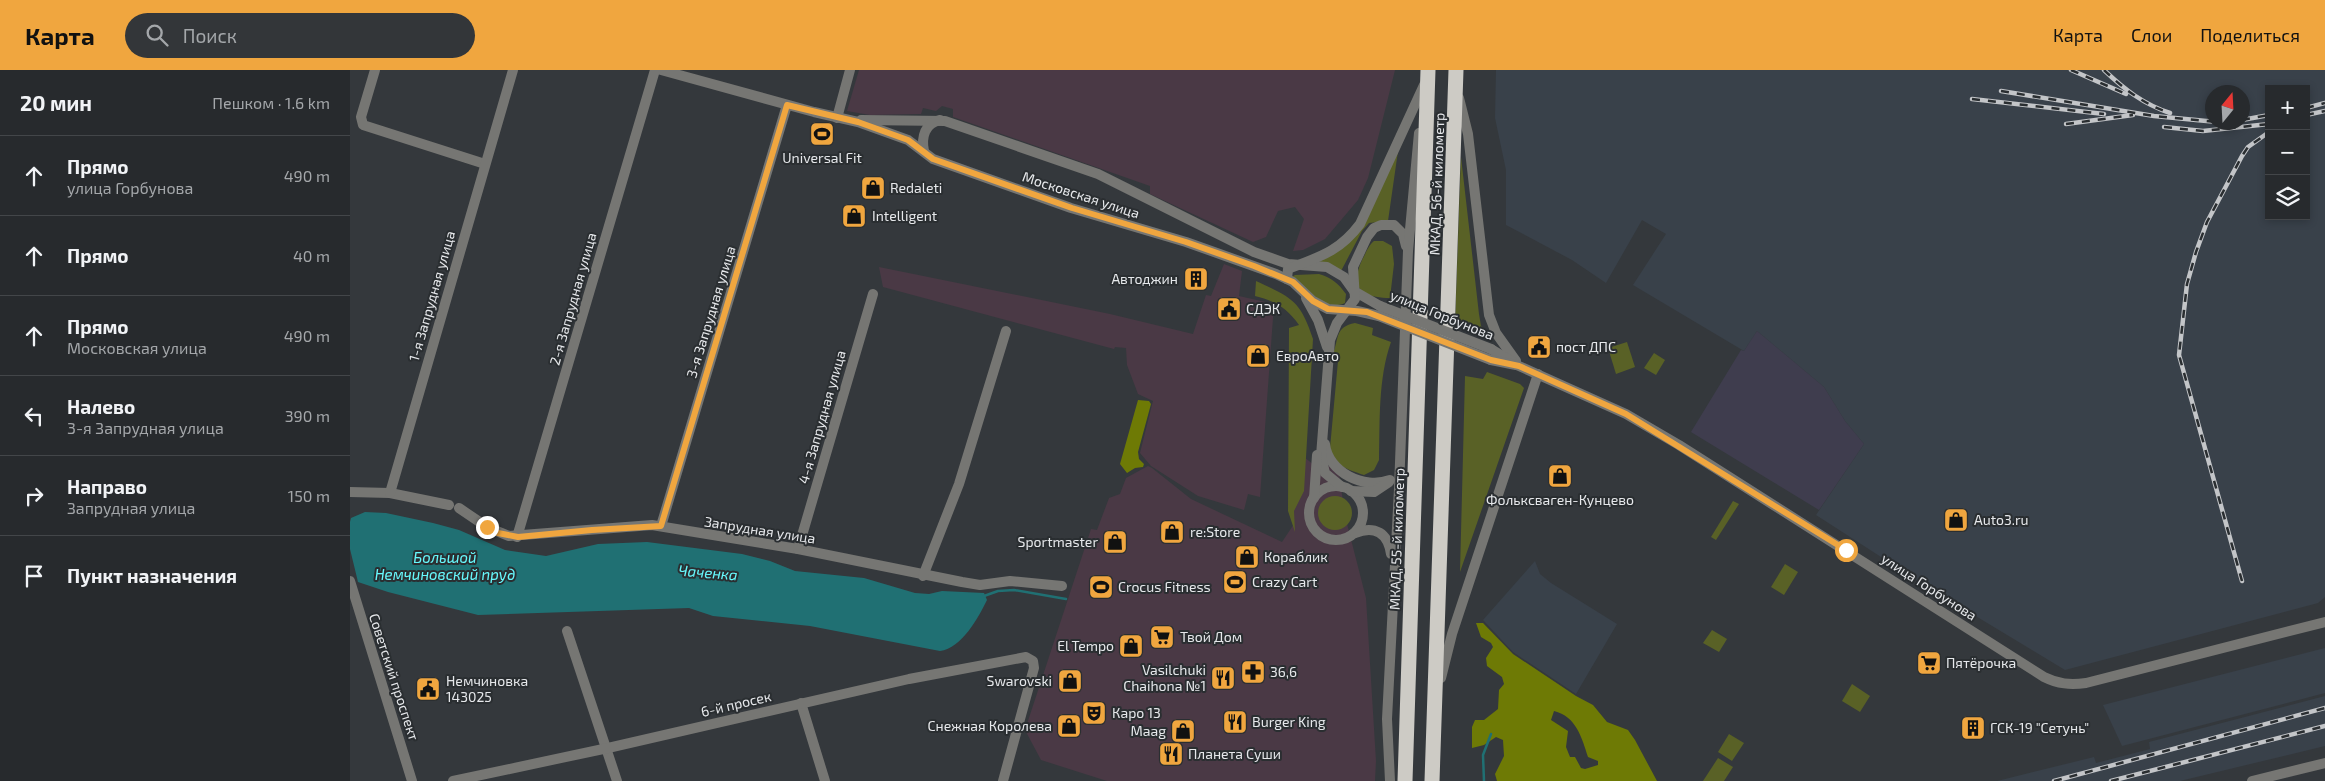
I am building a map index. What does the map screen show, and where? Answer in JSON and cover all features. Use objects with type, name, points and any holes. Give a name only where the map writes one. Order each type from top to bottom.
[{"type":"highway","name":"МКАД, 56-й километр","points":[[1421,297],[1427,70]]},
{"type":"highway","name":"МКАД, 56-й километр","points":[[1434,721],[1456,77]]},
{"type":"highway","name":"МКАД, 55-й километр","points":[[1405,781],[1421,297]]},
{"type":"highway","points":[[1432,781],[1434,721]]},
{"type":"street","points":[[375,70],[361,117],[363,125],[485,164]]},
{"type":"street","name":"1-я Запрудная улица","points":[[390,492],[513,70]]},
{"type":"street","name":"2-я Запрудная улица","points":[[518,537],[655,70]]},
{"type":"street","name":"Московская улица","points":[[660,70],[837,118],[852,120],[941,120],[1098,174],[1254,252],[1276,261],[1318,265],[1336,272],[1344,278],[1354,291]]},
{"type":"street","points":[[837,118],[850,70]]},
{"type":"street","points":[[1390,781],[1387,719],[1408,251],[1427,70]]},
{"type":"street","points":[[1456,77],[1468,134],[1489,315],[1496,334],[1519,366]]},
{"type":"street","points":[[1286,279],[1288,269],[1336,249],[1349,238],[1360,224],[1424,85]]},
{"type":"street","name":"3-я Запрудная улица","points":[[661,526],[787,105]]},
{"type":"street","name":"Московская улица","points":[[852,120],[908,140],[933,159],[1072,208],[1186,242],[1286,279],[1304,293]]},
{"type":"street","points":[[924,151],[923,138],[927,128],[941,120]]},
{"type":"street","points":[[1355,533],[1361,524],[1363,509],[1359,499],[1330,478],[1323,468],[1321,451],[1328,350],[1333,332],[1354,299],[1353,267],[1366,237],[1374,228],[1388,224],[1399,229],[1403,234],[1408,251]]},
{"type":"street","name":"улица Горбунова","points":[[1354,291],[1379,311],[1491,360],[1519,366],[1614,408],[1671,441],[2044,677],[2056,682],[2066,685],[2086,683],[2325,622]]},
{"type":"street","points":[[1304,293],[1322,329],[1328,350]]},
{"type":"street","name":"улица Горбунова","points":[[1304,293],[1313,301],[1328,309],[1379,311],[1491,349],[1519,366]]},
{"type":"street","name":"4-я Запрудная улица","points":[[798,549],[873,294]]},
{"type":"street","points":[[923,576],[959,484],[1006,332]]},
{"type":"street","points":[[1491,360],[1498,359],[1503,355],[1503,344]]},
{"type":"street","points":[[1434,721],[1443,669],[1452,634],[1538,374]]},
{"type":"street","points":[[1323,428],[1328,456],[1338,469],[1361,481],[1380,482],[1390,480]]},
{"type":"street","points":[[1314,498],[1317,449],[1323,428]]},
{"type":"street","points":[[1393,571],[1386,537],[1372,529],[1355,533],[1340,540],[1330,540],[1320,536],[1313,528],[1309,518],[1309,507],[1314,498],[1326,488],[1374,492],[1387,484],[1390,480],[1400,443]]},
{"type":"street","points":[[350,492],[390,492]]},
{"type":"street","name":"Запрудная улица","points":[[390,492],[454,506],[498,533],[518,537],[602,529],[661,526],[798,549],[923,576],[980,585],[1010,580],[1062,586]]},
{"type":"street","name":"Советский проспект","points":[[350,582],[412,781]]},
{"type":"street","points":[[568,632],[608,748],[617,781]]},
{"type":"street","name":"6-й просек","points":[[453,781],[608,748],[909,679],[1026,658],[1033,661],[1034,668],[1003,781]]},
{"type":"street","points":[[801,704],[825,781]]},
{"type":"street","points":[[2252,781],[2325,763]]},
{"type":"shaded area","points":[[859,70],[1395,70],[1368,178],[1358,200],[1325,239],[1303,250],[1293,251],[1304,219],[1295,207],[1278,211],[1266,237],[1253,242],[1150,194],[1150,186],[953,117],[953,109],[942,106],[936,111],[923,108],[921,114],[870,115],[847,111]]},
{"type":"shaded area","points":[[1496,70],[2325,70],[2325,597],[2318,603],[2065,670],[1926,586],[1816,515],[1864,444],[1845,421],[1824,387],[1757,331],[1744,351],[1633,285],[1666,234],[1642,220],[1606,283],[1572,260],[1506,225],[1506,170],[1495,118]]},
{"type":"shaded area","points":[[1224,264],[1242,271],[1239,296],[1274,304],[1260,497],[1248,494],[1244,510],[1198,496],[1151,466],[1140,453],[1153,401],[1138,394],[1127,365],[1126,348],[1115,347],[1114,349],[883,287],[879,267],[1110,314],[1193,334],[1206,295],[1211,296]]},
{"type":"shaded area","points":[[1757,331],[1824,387],[1845,421],[1864,444],[1819,510],[1691,432],[1741,350],[1744,351]]},
{"type":"shaded area","points":[[1304,457],[1314,465],[1338,466],[1345,516],[1366,598],[1376,761],[1375,781],[1107,781],[1041,760],[1025,730],[1091,529],[1097,530],[1109,498],[1120,494],[1126,478],[1148,466],[1191,499],[1282,542],[1294,524],[1289,503]]},
{"type":"shaded area","points":[[1535,561],[1540,574],[1551,583],[1617,624],[1576,694],[1513,652],[1483,620]]},
{"type":"shaded area","points":[[2325,648],[2325,693],[2122,746],[2103,705]]},
{"type":"shaded area","points":[[2325,696],[2325,746],[2180,781],[1997,781],[2094,757],[2096,763],[2150,749],[2149,742]]},
{"type":"green space","points":[[1398,151],[1388,221],[1369,223],[1362,231],[1341,271],[1319,262],[1344,247]]},
{"type":"green space","points":[[1461,157],[1479,314],[1481,326],[1487,334],[1479,334],[1455,324]]},
{"type":"green space","points":[[1374,241],[1383,241],[1392,246],[1394,264],[1390,298],[1372,296],[1365,293],[1358,285],[1358,270]]},
{"type":"green space","points":[[1319,274],[1331,279],[1340,287],[1346,294],[1345,303],[1338,305],[1323,302],[1290,278],[1295,275]]},
{"type":"green space","points":[[1256,281],[1286,297],[1299,308],[1313,339],[1304,491],[1294,511],[1295,532],[1288,511],[1289,328],[1299,325],[1280,306],[1255,296]]},
{"type":"green space","points":[[1355,323],[1373,328],[1372,335],[1391,342],[1382,385],[1379,460],[1374,470],[1364,475],[1338,463],[1330,448],[1338,361],[1333,354],[1341,330]]},
{"type":"green space","points":[[1627,342],[1635,367],[1616,374],[1608,348]]},
{"type":"green space","points":[[1654,353],[1665,360],[1656,375],[1644,368]]},
{"type":"green space","points":[[1487,372],[1520,384],[1524,388],[1460,572],[1465,376],[1483,379]]},
{"type":"green space","points":[[1138,400],[1149,401],[1151,404],[1138,452],[1139,459],[1144,464],[1143,467],[1135,468],[1127,473],[1120,464]]},
{"type":"green space","points":[[1335,496],[1347,501],[1352,513],[1347,525],[1335,530],[1323,525],[1318,513],[1323,501]]},
{"type":"green space","points":[[1733,501],[1739,504],[1716,540],[1711,537]]},
{"type":"green space","points":[[1785,564],[1798,572],[1784,595],[1771,587]]},
{"type":"green space","points":[[1476,623],[1483,623],[1513,654],[1576,696],[1593,705],[1607,722],[1628,730],[1657,781],[1497,781],[1495,774],[1504,756],[1503,740],[1496,737],[1484,745],[1472,748],[1472,727],[1475,720],[1484,720],[1498,709],[1499,690],[1504,684],[1502,677],[1487,666],[1486,658],[1493,647],[1491,643],[1481,637]],"holes":[[[1554,711],[1562,714],[1573,723],[1580,735],[1588,757],[1598,761],[1598,765],[1585,769],[1581,768],[1575,757],[1570,757],[1566,747],[1568,731],[1551,720]]]},
{"type":"green space","points":[[1712,630],[1727,639],[1719,652],[1703,643]]},
{"type":"green space","points":[[1852,684],[1870,696],[1860,712],[1842,701]]},
{"type":"green space","points":[[1729,734],[1744,743],[1732,761],[1718,752]]},
{"type":"green space","points":[[1718,758],[1733,767],[1724,781],[1703,781]]},
{"type":"water","name":"Большой Немчиновский пруд","points":[[365,512],[386,513],[433,523],[459,530],[505,550],[546,556],[598,544],[647,542],[742,554],[770,561],[795,571],[864,578],[915,593],[929,594],[942,591],[984,593],[987,600],[974,623],[962,638],[948,649],[940,651],[810,626],[713,616],[689,608],[478,615],[388,592],[358,582],[350,549],[350,522],[351,518]]},
{"type":"waterway","name":"Чаченка","points":[[984,596],[998,591],[1014,590],[1066,599]]},
{"type":"waterway","points":[[1484,781],[1483,755],[1491,734]]},
{"type":"railway","points":[[2071,70],[2126,94]]},
{"type":"railway","points":[[2104,70],[2134,95],[2170,113]]},
{"type":"railway","points":[[2001,91],[2154,116],[2205,121]]},
{"type":"railway","points":[[1972,99],[2104,114]]},
{"type":"railway","points":[[2310,107],[2325,103]]},
{"type":"railway","points":[[2310,114],[2325,111]]},
{"type":"railway","points":[[2066,124],[2133,115]]},
{"type":"railway","points":[[2250,119],[2265,116]]},
{"type":"railway","points":[[2164,127],[2203,131],[2265,124]]},
{"type":"railway","points":[[2242,581],[2179,355],[2187,284],[2207,222],[2242,156],[2248,147],[2265,135]]},
{"type":"railway","points":[[2054,781],[2325,708]]},
{"type":"railway","points":[[2111,781],[2325,726]]},
{"type":"place","name":"Universal Fit","points":[[822,134]]},
{"type":"place","name":"Redaleti","points":[[873,188]]},
{"type":"place","name":"Intelligent","points":[[854,216]]},
{"type":"place","name":"Автоджин","points":[[1196,279]]},
{"type":"place","name":"СДЭК","points":[[1229,309]]},
{"type":"place","name":"пост ДПС","points":[[1539,347]]},
{"type":"place","name":"ЕвроАвто","points":[[1258,356]]},
{"type":"place","name":"Фольксваген-Кунцево","points":[[1560,476]]},
{"type":"place","name":"Auto3.ru","points":[[1956,520]]},
{"type":"place","name":"re:Store","points":[[1172,532]]},
{"type":"place","name":"Sportmaster","points":[[1115,542]]},
{"type":"place","name":"Кораблик","points":[[1247,557]]},
{"type":"place","name":"Crazy Cart","points":[[1235,582]]},
{"type":"place","name":"Crocus Fitness","points":[[1101,587]]},
{"type":"place","name":"Твой Дом","points":[[1162,637]]},
{"type":"place","name":"El Tempo","points":[[1131,646]]},
{"type":"place","name":"Пятёрочка","points":[[1929,663]]},
{"type":"place","name":"36,6","points":[[1253,672]]},
{"type":"place","name":"Vasilchuki Chaihona №1","points":[[1223,678]]},
{"type":"place","name":"Swarovski","points":[[1070,681]]},
{"type":"place","name":"Немчиновка 143025","points":[[428,689]]},
{"type":"place","name":"Каро 13","points":[[1094,713]]},
{"type":"place","name":"Burger King","points":[[1235,722]]},
{"type":"place","name":"Снежная Королева","points":[[1069,726]]},
{"type":"place","name":"ГСК-19 \"Сетунь\"","points":[[1973,728]]},
{"type":"place","name":"Maag","points":[[1183,731]]},
{"type":"place","name":"Планета Суши","points":[[1171,754]]},
{"type":"route","points":[[487,527],[498,533],[518,537],[661,526],[787,105],[858,122],[908,140],[933,159],[1072,208],[1186,242],[1276,274],[1293,282],[1309,298],[1328,309],[1367,312],[1491,360],[1519,366],[1626,414],[1679,445],[1846,550]]}]
